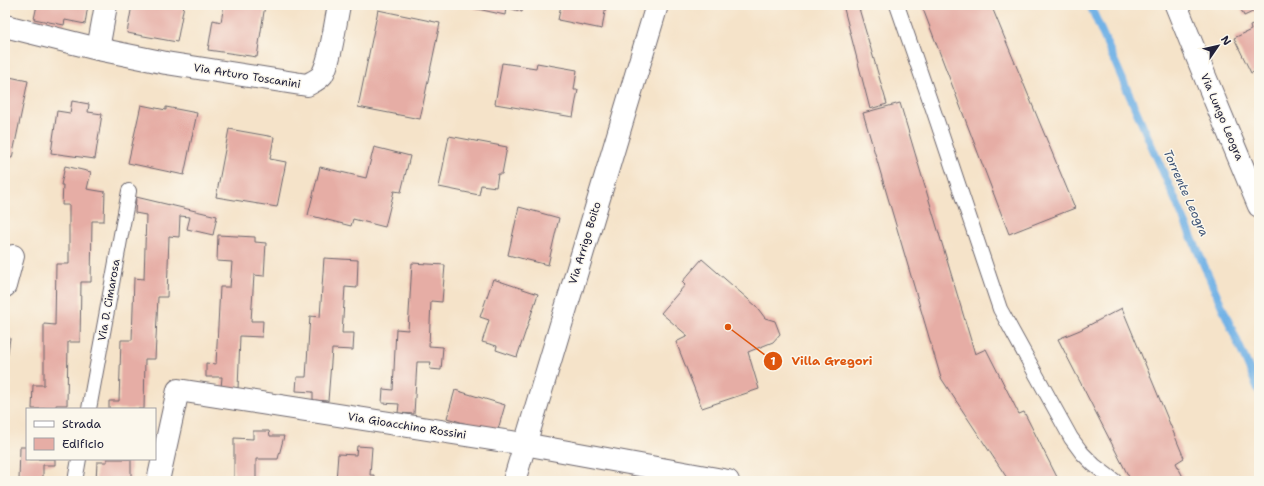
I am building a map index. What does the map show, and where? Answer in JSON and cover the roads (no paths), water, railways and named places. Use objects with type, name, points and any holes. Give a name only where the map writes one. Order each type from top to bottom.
[{"type":"street","points":[[98,49],[106,5]]},
{"type":"street","name":"Via Arturo Toscanini","points":[[5,26],[98,49],[166,63],[306,85],[316,81],[327,63],[339,5]]},
{"type":"street","name":"Via Arrigo Boito","points":[[514,481],[657,5]]},
{"type":"street","name":"Via Lungo Leogra","points":[[1176,5],[1259,206]]},
{"type":"street","points":[[5,286],[13,256]]},
{"type":"street","name":"Via Gioacchino Rossini","points":[[158,481],[178,390],[524,444],[728,481]]},
{"type":"lane","points":[[897,5],[936,115],[1000,309],[1071,438],[1082,453],[1094,465],[1115,481]]},
{"type":"lane","name":"Via D. Cimarosa","points":[[88,408],[129,191]]},
{"type":"lane","points":[[75,481],[79,460]]},
{"type":"waterway","name":"Torrente Leogra","points":[[1090,5],[1259,391]]},
{"type":"place","name":"Villa Gregori","points":[[728,327]]}]
